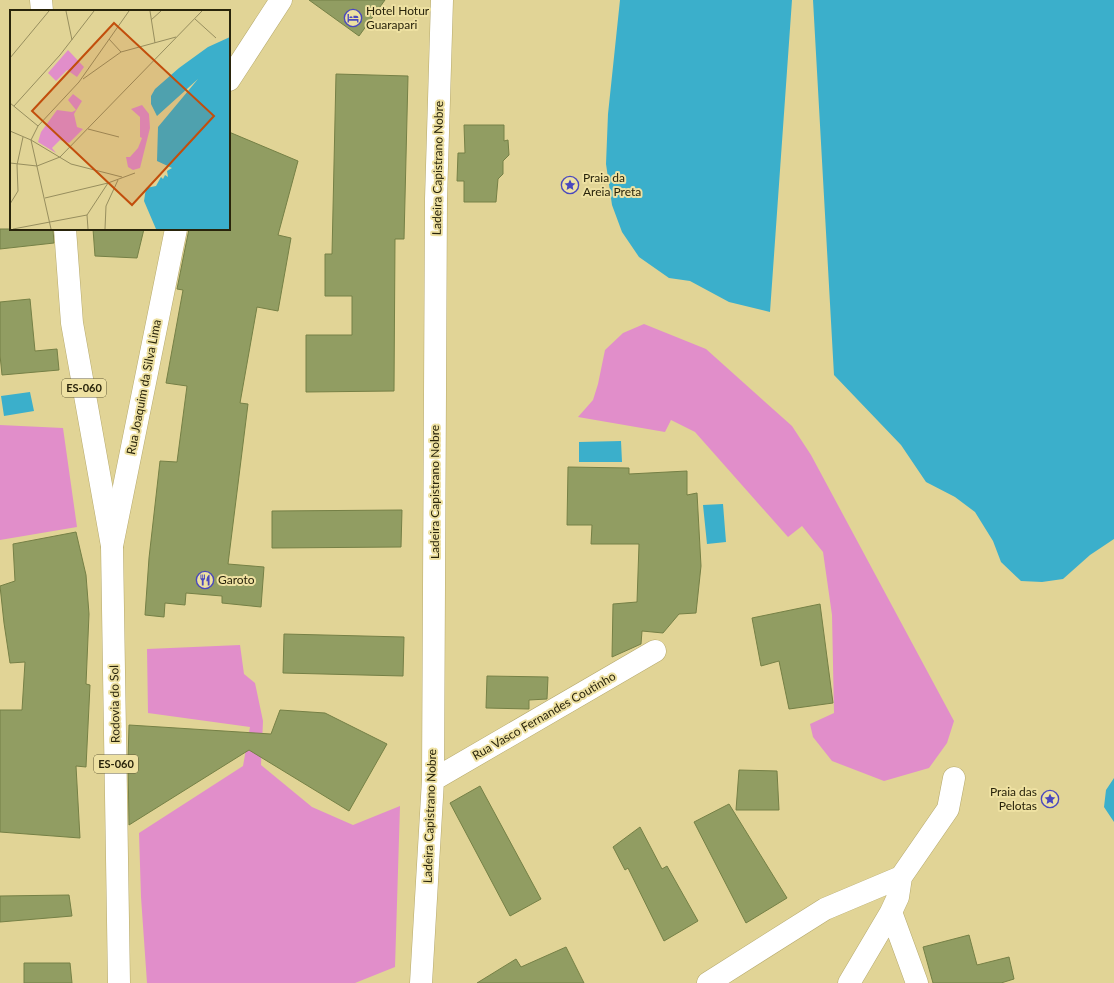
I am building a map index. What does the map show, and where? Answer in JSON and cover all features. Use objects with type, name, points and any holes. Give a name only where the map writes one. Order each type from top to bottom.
[{"type":"street","points":[[41,0],[42,10]]},
{"type":"street","points":[[230,78],[281,0]]},
{"type":"street","name":"Ladeira Capistrano Nobre","points":[[421,983],[433,780],[436,199],[442,0]]},
{"type":"street","name":"ES-060","points":[[65,230],[72,323],[112,546]]},
{"type":"street","name":"Rua Joaquim da Silva Lima","points":[[112,546],[176,230]]},
{"type":"street","name":"Rodovia do Sol","points":[[112,546],[119,983]]},
{"type":"street","name":"Rua Vasco Fernandes Coutinho","points":[[433,780],[656,651]]},
{"type":"street","points":[[850,983],[891,912],[898,897],[901,878],[948,809],[954,778]]},
{"type":"street","points":[[708,983],[825,909],[901,878]]},
{"type":"street","points":[[891,912],[918,983]]},
{"type":"shaded area","points":[[644,324],[706,349],[792,426],[811,455],[954,721],[947,743],[929,768],[884,781],[832,761],[813,737],[810,724],[834,713],[832,615],[823,552],[802,526],[788,537],[695,432],[671,420],[665,432],[578,417],[593,400],[605,350],[623,333]]},
{"type":"shaded area","points":[[0,425],[63,428],[77,527],[0,540]]},
{"type":"shaded area","points":[[240,645],[244,674],[255,683],[263,721],[261,765],[312,807],[353,825],[400,806],[395,967],[355,983],[147,983],[141,897],[139,833],[243,766],[250,727],[148,713],[147,649]]},
{"type":"water","points":[[620,0],[792,0],[770,312],[729,302],[690,281],[669,278],[639,257],[622,232],[612,205],[606,164],[608,114]]},
{"type":"water","points":[[813,0],[1114,0],[1114,539],[1090,555],[1063,579],[1042,582],[1021,581],[1001,562],[993,541],[975,512],[955,497],[926,482],[901,445],[834,375]]},
{"type":"water","points":[[30,392],[34,411],[4,416],[1,396]]},
{"type":"water","points":[[621,441],[622,462],[579,462],[579,442]]},
{"type":"water","points":[[723,504],[726,542],[707,544],[703,505]]},
{"type":"water","points":[[1114,778],[1114,822],[1104,807],[1106,790]]},
{"type":"building","name":"Hotel Hotur Guarapari","points":[[309,0],[385,0],[359,36]]},
{"type":"building","points":[[336,74],[408,76],[404,239],[395,239],[394,391],[306,392],[306,335],[352,335],[352,296],[325,296],[325,254],[332,254]]},
{"type":"building","points":[[464,125],[504,125],[504,141],[508,140],[509,155],[503,161],[503,174],[498,179],[496,202],[464,202],[464,181],[457,181],[458,153],[465,153]]},
{"type":"building","points":[[230,132],[298,161],[278,235],[291,238],[278,311],[257,307],[240,403],[248,404],[228,564],[264,567],[261,607],[222,603],[222,596],[186,593],[185,605],[165,603],[164,617],[145,615],[149,558],[160,461],[177,462],[187,386],[166,383],[183,290],[177,289],[189,230],[230,230]]},
{"type":"building","points":[[0,229],[53,230],[54,243],[0,249]]},
{"type":"building","points":[[93,230],[144,230],[137,258],[95,256]]},
{"type":"building","points":[[30,299],[35,351],[57,349],[59,370],[2,375],[0,355],[0,302]]},
{"type":"building","points":[[568,467],[629,468],[629,474],[687,471],[687,495],[697,493],[701,566],[696,613],[679,614],[663,633],[642,631],[641,644],[612,657],[613,604],[637,602],[639,544],[591,544],[592,525],[567,525]]},
{"type":"building","points":[[402,510],[401,547],[272,548],[272,511]]},
{"type":"building","points":[[76,532],[86,575],[89,614],[86,684],[90,685],[86,767],[76,766],[80,838],[0,832],[0,710],[22,710],[25,662],[10,663],[0,586],[15,581],[13,544]]},
{"type":"building","points":[[820,604],[833,703],[789,709],[779,661],[761,666],[752,618]]},
{"type":"building","points":[[284,634],[404,637],[403,676],[283,673]]},
{"type":"building","points":[[487,676],[548,677],[547,699],[529,700],[529,709],[486,708]]},
{"type":"building","points":[[280,710],[325,713],[387,744],[349,811],[249,750],[129,825],[129,725],[271,734]]},
{"type":"building","points":[[739,770],[777,771],[779,810],[736,810]]},
{"type":"building","points":[[480,786],[541,899],[510,916],[450,803]]},
{"type":"building","points":[[729,804],[787,898],[746,923],[694,822]]},
{"type":"building","points":[[640,827],[662,869],[667,866],[698,921],[664,941],[628,868],[625,870],[613,847]]},
{"type":"building","points":[[69,895],[72,916],[0,922],[0,896]]},
{"type":"building","points":[[969,935],[977,965],[1009,957],[1014,979],[1001,983],[933,983],[923,947]]},
{"type":"building","points":[[566,947],[584,983],[477,983],[516,959],[521,967]]},
{"type":"building","points":[[24,963],[70,963],[72,983],[24,983]]},
{"type":"place","name":"Hotel Hotur Guarapari","points":[[353,18]]},
{"type":"place","name":"Praia da Areia Preta","points":[[570,185]]},
{"type":"place","name":"Garoto","points":[[205,580]]},
{"type":"place","name":"Praia das Pelotas","points":[[1050,799]]}]
